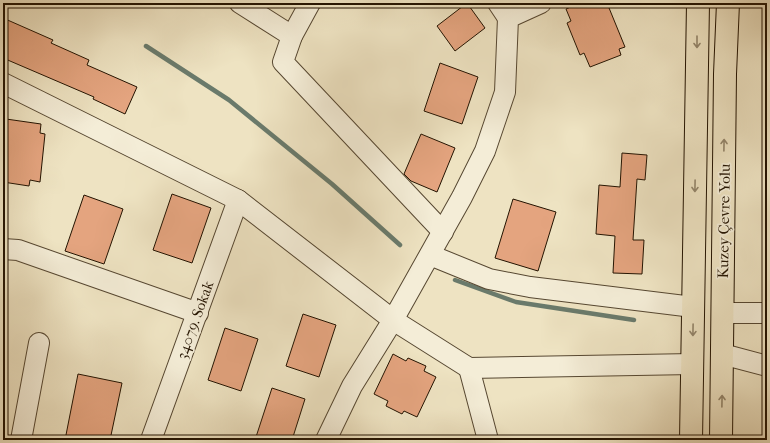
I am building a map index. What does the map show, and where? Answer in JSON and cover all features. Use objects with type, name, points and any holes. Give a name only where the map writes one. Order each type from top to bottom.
[{"type":"main road","name":"Kuzey Çevre Yolu","points":[[691,440],[698,3]]},
{"type":"main road","name":"Kuzey Çevre Yolu","points":[[721,440],[725,74],[728,3]]},
{"type":"street","points":[[240,3],[292,36]]},
{"type":"street","points":[[310,3],[292,36],[283,62],[443,232]]},
{"type":"street","points":[[326,440],[352,386],[393,320],[430,255],[485,151],[505,92],[503,11],[541,3]]},
{"type":"street","points":[[3,83],[238,200],[393,320],[469,368],[693,364]]},
{"type":"street","name":"34079. Sokak","points":[[151,440],[238,200]]},
{"type":"street","points":[[3,249],[25,252],[198,313]]},
{"type":"street","points":[[430,255],[489,279],[530,287],[694,307]]},
{"type":"street","points":[[723,313],[767,313]]},
{"type":"street","points":[[21,440],[39,343]]},
{"type":"street","points":[[722,354],[767,366]]},
{"type":"street","points":[[469,368],[488,440]]},
{"type":"building","points":[[467,3],[485,28],[455,51],[437,26]]},
{"type":"building","points":[[580,3],[607,3],[625,47],[619,49],[621,55],[590,67],[584,53],[580,55],[567,23],[571,21],[566,9]]},
{"type":"building","points":[[3,18],[53,40],[51,43],[89,60],[87,65],[137,87],[125,114],[93,99],[94,97],[3,58]]},
{"type":"building","points":[[440,63],[478,77],[462,124],[424,111]]},
{"type":"building","points":[[6,119],[41,124],[40,133],[45,134],[40,182],[30,180],[29,186],[3,182],[3,140]]},
{"type":"building","points":[[421,134],[455,148],[437,192],[411,181],[404,174]]},
{"type":"building","points":[[622,153],[647,155],[645,180],[637,179],[633,240],[644,240],[642,274],[613,273],[615,236],[596,234],[599,185],[620,187]]},
{"type":"building","points":[[172,194],[211,208],[192,263],[153,250]]},
{"type":"building","points":[[84,195],[123,209],[104,264],[65,251]]},
{"type":"building","points":[[513,199],[556,212],[538,271],[495,258]]},
{"type":"building","points":[[303,314],[336,325],[319,377],[286,366]]},
{"type":"building","points":[[225,328],[258,339],[241,391],[208,380]]},
{"type":"building","points":[[393,354],[406,361],[408,358],[426,366],[424,371],[436,377],[417,417],[404,411],[402,414],[386,406],[388,401],[374,394]]},
{"type":"building","points":[[78,374],[122,383],[110,440],[65,440]]},
{"type":"building","points":[[272,388],[305,399],[292,440],[255,440]]},
{"type":"waterway","points":[[146,46],[229,100],[332,184],[400,245]]},
{"type":"waterway","points":[[455,280],[516,302],[634,320]]}]
